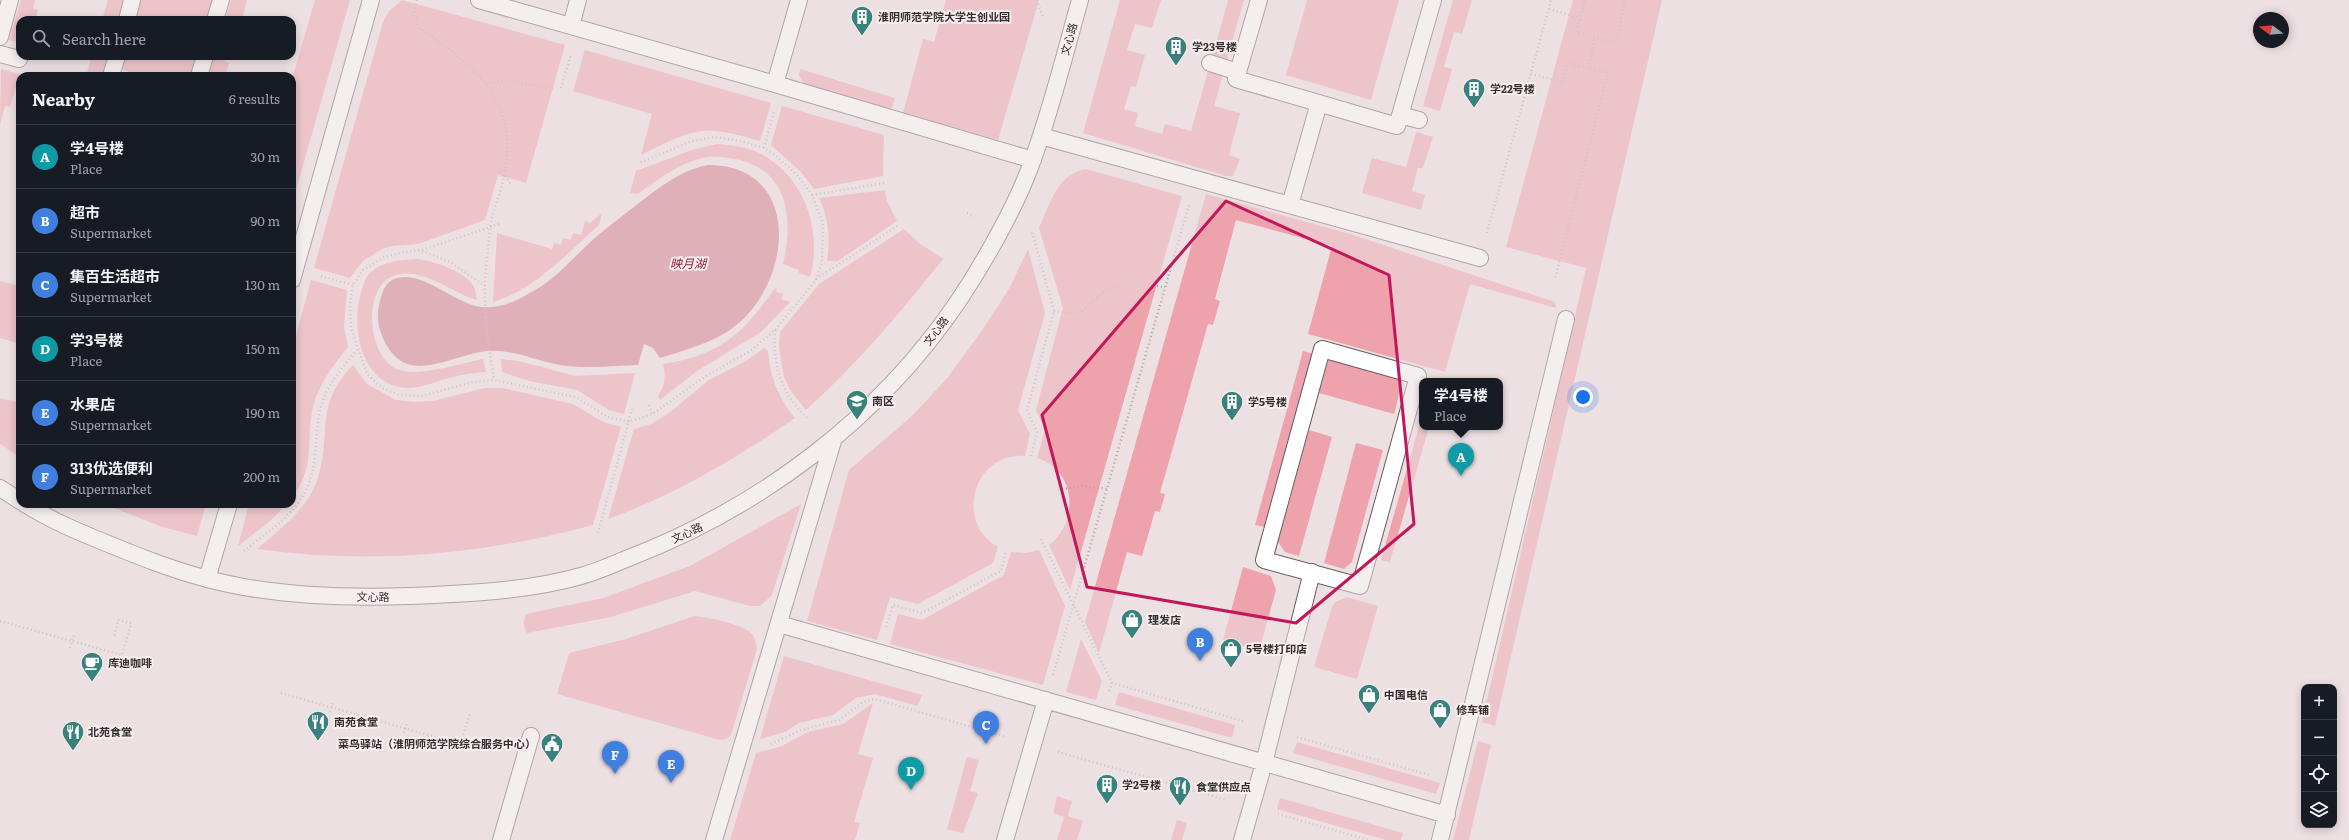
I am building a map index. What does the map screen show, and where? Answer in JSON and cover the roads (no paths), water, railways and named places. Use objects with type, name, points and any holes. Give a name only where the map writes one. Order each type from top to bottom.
[{"type":"lane","points":[[0,37],[10,0]]},
{"type":"lane","points":[[127,16],[132,0]]},
{"type":"lane","points":[[216,16],[221,0]]},
{"type":"lane","points":[[296,267],[371,0]]},
{"type":"lane","points":[[479,0],[778,85],[1033,160]]},
{"type":"lane","points":[[575,27],[578,0]]},
{"type":"lane","points":[[778,85],[799,0]]},
{"type":"lane","name":"文心路","points":[[33,508],[93,537],[150,561],[207,579],[269,590],[380,598],[506,591],[581,576],[647,551],[702,526],[768,487],[833,441],[877,399],[920,352],[960,299],[994,241],[1033,160],[1080,0]]},
{"type":"lane","points":[[1259,0],[1236,79],[1397,126],[1433,0]]},
{"type":"lane","points":[[0,54],[16,58]]},
{"type":"lane","points":[[112,72],[116,60]]},
{"type":"lane","points":[[200,72],[204,60]]},
{"type":"lane","points":[[1210,64],[1238,72]]},
{"type":"lane","points":[[1290,205],[1319,103]]},
{"type":"lane","points":[[1400,115],[1419,120]]},
{"type":"lane","points":[[1041,136],[1480,258]]},
{"type":"lane","points":[[1440,840],[1566,319]]},
{"type":"lane","points":[[1322,349],[1418,376],[1360,586],[1312,572],[1264,560],[1322,349]]},
{"type":"lane","points":[[714,840],[833,441]]},
{"type":"lane","points":[[0,488],[16,498]]},
{"type":"lane","points":[[207,579],[228,508]]},
{"type":"lane","points":[[1242,840],[1264,763],[1312,572]]},
{"type":"lane","points":[[779,624],[1447,815]]},
{"type":"lane","points":[[1005,840],[1046,700]]},
{"type":"lane","points":[[501,840],[531,736]]},
{"type":"water","name":"映月湖","points":[[708,165],[737,169],[757,181],[771,199],[778,220],[778,244],[773,269],[763,293],[748,314],[739,323],[718,337],[696,347],[660,358],[653,348],[644,344],[638,365],[599,367],[560,365],[515,353],[497,351],[478,352],[438,363],[419,366],[411,365],[397,358],[386,344],[379,327],[378,311],[384,290],[392,280],[402,277],[414,278],[436,287],[460,300],[481,307],[500,306],[511,302],[523,297],[550,280],[597,236],[659,188],[685,172]]},
{"type":"place","name":"淮阴师范学院大学生创业园","points":[[862,36]]},
{"type":"place","name":"学23号楼","points":[[1176,66]]},
{"type":"place","name":"学22号楼","points":[[1474,108]]},
{"type":"place","name":"南区","points":[[857,420]]},
{"type":"place","name":"学5号楼","points":[[1232,422]]},
{"type":"place","name":"学4号楼","points":[[1461,476]]},
{"type":"place","name":"理发店","points":[[1132,640]]},
{"type":"place","name":"超市","points":[[1200,661]]},
{"type":"place","name":"5号楼打印店","points":[[1231,668]]},
{"type":"place","name":"库迪咖啡","points":[[92,682]]},
{"type":"place","name":"中国电信","points":[[1369,714]]},
{"type":"place","name":"修车铺","points":[[1440,730]]},
{"type":"place","name":"南苑食堂","points":[[318,742]]},
{"type":"place","name":"集百生活超市","points":[[986,744]]},
{"type":"place","name":"北苑食堂","points":[[73,752]]},
{"type":"place","name":"菜鸟驿站（淮阴师范学院综合服务中心）","points":[[552,764]]},
{"type":"place","name":"313优选便利","points":[[615,774]]},
{"type":"place","name":"水果店","points":[[671,783]]},
{"type":"place","name":"学3号楼","points":[[911,790]]},
{"type":"place","name":"学2号楼","points":[[1107,804]]},
{"type":"place","name":"食堂供应点","points":[[1180,806]]}]
